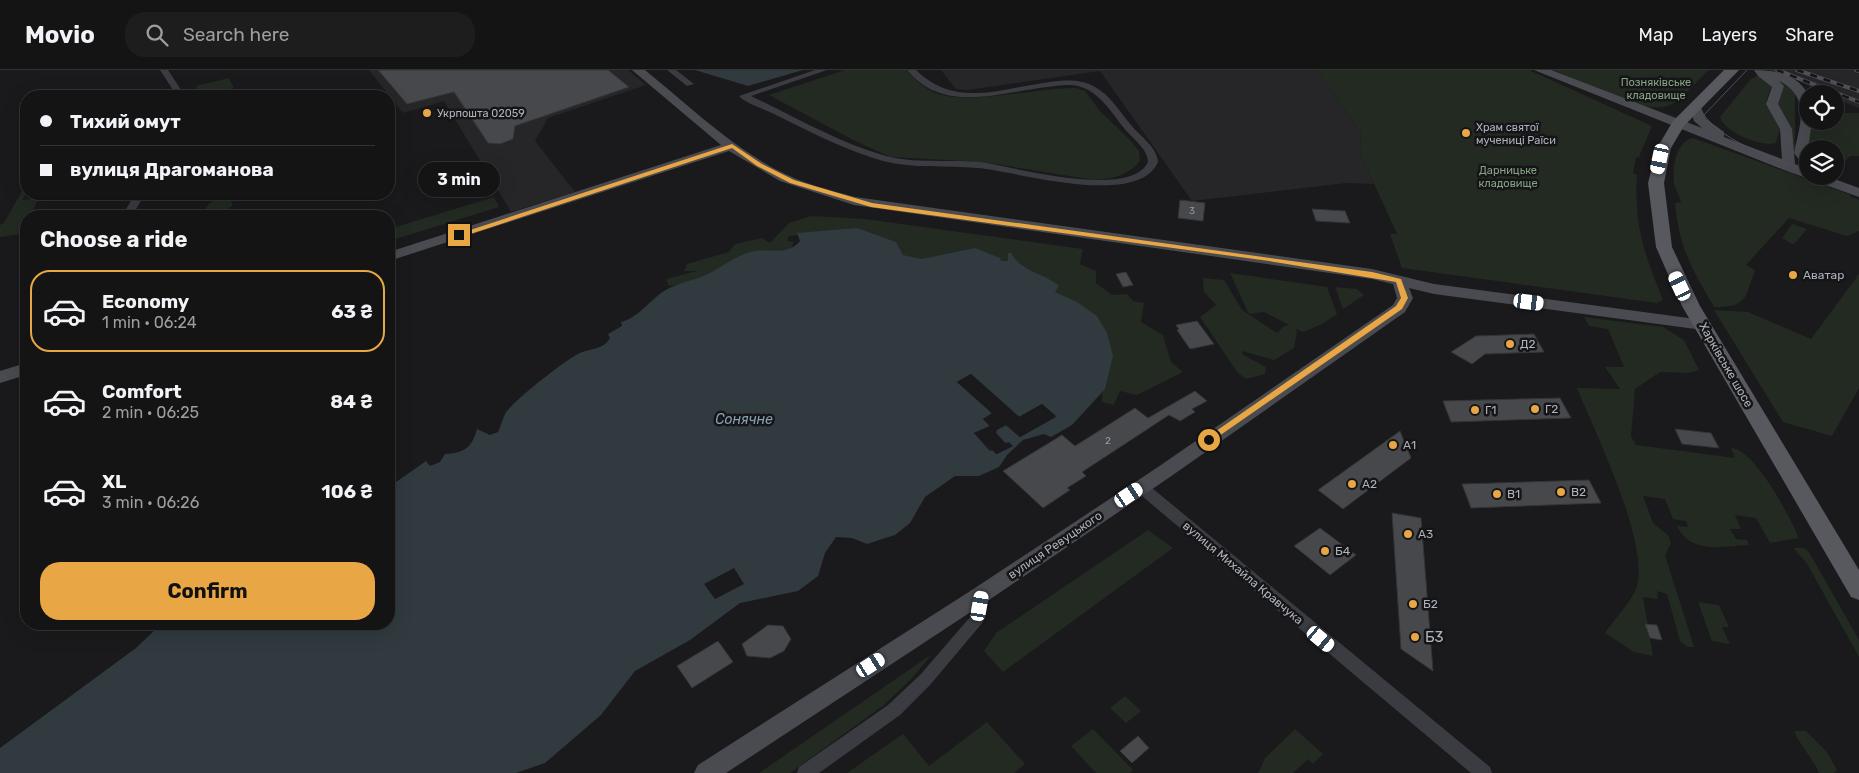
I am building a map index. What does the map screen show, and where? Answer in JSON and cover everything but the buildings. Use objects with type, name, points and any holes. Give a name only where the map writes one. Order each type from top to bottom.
[{"type":"main road","name":"Харківське шосе","points":[[1678,124],[1676,117],[1724,71]]},
{"type":"main road","name":"Харківське шосе","points":[[1724,71],[1678,124],[1660,159],[1656,184],[1658,213],[1664,247],[1671,266],[1703,325],[1859,590]]},
{"type":"street","points":[[164,70],[177,90]]},
{"type":"street","points":[[638,70],[732,146],[760,165],[792,182],[830,195],[871,205],[1279,260],[1372,274],[1434,289],[1703,325]]},
{"type":"street","points":[[671,70],[690,84]]},
{"type":"street","points":[[823,70],[743,96],[842,142],[891,160],[980,165],[1053,179],[1104,183],[1136,176],[1148,170],[1153,163],[1153,157],[1141,143],[1097,92],[1087,86],[1075,83],[1057,83],[964,95],[930,86],[911,70]]},
{"type":"street","points":[[1540,70],[1678,124],[1789,163],[1799,164]]},
{"type":"street","points":[[1756,70],[1778,86],[1772,104],[1785,125],[1789,163]]},
{"type":"street","points":[[1760,70],[1787,79],[1801,88],[1807,98],[1802,140]]},
{"type":"street","points":[[1695,106],[1700,121],[1723,138]]},
{"type":"street","points":[[1678,124],[1746,146],[1799,169]]},
{"type":"street","points":[[1746,146],[1768,149],[1788,144]]},
{"type":"street","points":[[395,255],[732,146]]},
{"type":"street","points":[[1844,179],[1859,184]]},
{"type":"street","points":[[1837,185],[1859,193]]},
{"type":"street","name":"вулиця Ревуцького","points":[[706,773],[982,594],[1141,487],[1399,308],[1405,298],[1399,280]]},
{"type":"street","points":[[0,377],[20,371]]},
{"type":"street","name":"вулиця Михайла Кравчука","points":[[1141,487],[1484,773]]},
{"type":"street","points":[[804,773],[894,710],[925,680],[978,618],[982,594]]},
{"type":"shaded area","points":[[369,70],[628,70],[646,85],[548,118],[535,141],[575,192],[511,212],[444,101],[403,113],[395,103],[395,90],[385,90]]},
{"type":"shaded area","points":[[941,70],[1316,70],[1361,132],[1360,153],[1374,184],[1346,183],[1192,201],[1100,71],[967,90],[956,89]]},
{"type":"shaded area","points":[[1768,70],[1859,70],[1859,108],[1844,102],[1844,85],[1807,85]]},
{"type":"green space","points":[[845,70],[906,70],[922,85],[933,92],[964,98],[1076,88],[1085,91],[1100,111],[1131,141],[1139,151],[1140,161],[1130,170],[1119,176],[1094,180],[982,162],[891,157],[857,142],[769,95]]},
{"type":"green space","name":"Дарницьке кладовище","points":[[1316,70],[1529,70],[1652,126],[1639,157],[1636,157],[1633,173],[1637,175],[1637,209],[1642,239],[1650,268],[1663,300],[1657,303],[1402,268],[1390,234],[1397,234],[1360,153],[1361,132]]},
{"type":"green space","name":"Позняківське кладовище","points":[[1552,70],[1709,70],[1677,101],[1661,107],[1630,102]]},
{"type":"green space","points":[[1769,74],[1795,92],[1795,150],[1790,149],[1776,108],[1778,93]]},
{"type":"green space","points":[[1759,75],[1772,85],[1766,101],[1780,128],[1776,143],[1762,143],[1744,138],[1728,128],[1720,117],[1751,79]]},
{"type":"green space","points":[[229,78],[234,88],[226,90],[198,90],[196,86]]},
{"type":"green space","points":[[1844,113],[1859,113],[1859,156],[1850,156],[1844,162],[1844,140],[1808,140],[1808,130],[1844,130]]},
{"type":"green space","points":[[1693,138],[1799,176],[1799,185],[1823,185],[1851,195],[1850,197],[1859,200],[1859,231],[1847,236],[1789,218],[1746,265],[1755,270],[1744,299],[1733,305],[1714,307],[1688,258],[1683,246],[1677,219],[1675,203],[1681,202],[1675,188],[1674,170],[1676,156],[1687,140]]},
{"type":"green space","points":[[20,195],[20,200],[38,200],[33,210],[20,210],[20,234],[0,237],[0,225],[4,223]]},
{"type":"green space","points":[[494,197],[499,207],[395,239],[395,227]]},
{"type":"green space","points":[[230,200],[233,205],[227,210],[205,210],[212,202]]},
{"type":"green space","points":[[811,216],[865,219],[1083,249],[1080,264],[1096,271],[1096,283],[1112,295],[1127,294],[1133,301],[1144,303],[1141,322],[1163,335],[1171,362],[1183,372],[1137,395],[1120,391],[1114,405],[1102,402],[1103,364],[921,264],[899,261],[904,255],[893,255],[846,230],[789,236],[787,241],[794,242],[789,253],[697,282],[669,286],[666,279],[697,271],[684,271],[687,264],[729,252],[735,244],[762,238],[770,243],[789,223]]},
{"type":"green space","points":[[1792,224],[1807,229],[1792,244],[1782,238]]},
{"type":"green space","points":[[1230,273],[1327,287],[1337,314],[1322,324],[1303,332],[1296,329],[1294,348],[1274,360],[1242,351],[1242,354],[1266,367],[1265,374],[1246,379],[1237,372],[1200,317],[1216,305],[1204,292],[1203,278],[1224,280],[1242,310],[1277,333],[1283,327],[1289,325],[1264,312],[1249,314]]},
{"type":"green space","points":[[1859,274],[1859,388],[1832,436],[1783,422],[1714,310],[1748,312],[1811,339]]},
{"type":"green space","points":[[1335,287],[1357,289],[1364,295],[1343,309]]},
{"type":"green space","points":[[1584,317],[1663,327],[1684,340],[1699,370],[1688,373],[1660,372],[1635,389],[1631,436],[1636,445],[1735,458],[1731,448],[1740,451],[1761,471],[1788,515],[1799,538],[1770,543],[1756,518],[1735,515],[1741,529],[1730,529],[1736,539],[1747,540],[1749,545],[1708,547],[1699,545],[1683,535],[1677,526],[1688,527],[1686,521],[1673,519],[1665,499],[1643,496],[1653,523],[1668,535],[1671,543],[1665,555],[1694,647],[1687,647],[1680,641],[1667,594],[1657,591],[1658,599],[1643,597],[1653,656],[1634,652],[1605,633],[1635,592],[1639,567],[1628,516],[1618,487],[1577,388],[1620,389],[1605,367],[1624,367],[1608,329],[1589,326]]},
{"type":"green space","points":[[1148,530],[1173,548],[1003,672],[984,651],[996,633]]},
{"type":"green space","points":[[1804,548],[1809,552],[1859,640],[1859,657],[1806,562],[1794,549]]},
{"type":"green space","points":[[1698,602],[1719,605],[1729,627],[1722,627],[1730,644],[1712,641]]},
{"type":"green space","points":[[932,654],[912,678],[884,705],[790,773],[759,773]]},
{"type":"green space","points":[[1125,696],[1141,711],[1126,723],[1110,708]]},
{"type":"green space","points":[[987,722],[1025,764],[1014,773],[847,773],[903,734],[929,766]]},
{"type":"green space","points":[[1093,729],[1133,770],[1130,773],[1096,773],[1071,746]]},
{"type":"green space","points":[[1295,729],[1323,754],[1313,764],[1308,759],[1293,773],[1258,773],[1265,758]]},
{"type":"green space","points":[[1794,731],[1806,731],[1827,752],[1837,770],[1834,773],[1819,773]]},
{"type":"water","points":[[695,70],[803,70],[748,86]]},
{"type":"water","name":"Сонячне","points":[[857,228],[896,242],[903,255],[922,259],[975,248],[1000,258],[1001,261],[1008,261],[1008,253],[1011,253],[1021,264],[1059,286],[1055,292],[1077,302],[1097,316],[1107,333],[1113,356],[1105,389],[1072,425],[1051,437],[1044,434],[1023,440],[1007,455],[999,467],[979,476],[955,476],[925,497],[910,523],[895,535],[867,544],[852,538],[836,537],[825,553],[818,576],[798,591],[740,603],[690,640],[635,671],[601,715],[545,763],[516,773],[0,773],[0,748],[136,648],[155,630],[395,630],[395,483],[426,461],[430,466],[440,462],[445,454],[462,451],[473,441],[477,429],[490,435],[498,432],[504,416],[512,405],[573,357],[604,345],[610,338],[608,334],[622,326],[621,322],[633,317],[664,291],[706,275],[747,253],[788,249],[800,241],[797,233]],"holes":[[[971,374],[1019,417],[1042,404],[1056,416],[1020,437],[1006,425],[996,430],[996,433],[1005,443],[1013,446],[997,454],[974,433],[990,426],[983,419],[993,414],[957,382]],[[734,568],[744,584],[715,599],[704,584]]]},
{"type":"pier","points":[[971,374],[1019,417],[1042,404],[1056,417],[1020,437],[1006,425],[997,430],[996,433],[1005,443],[1009,442],[1013,446],[996,454],[992,450],[990,451],[974,433],[990,426],[983,419],[992,413],[957,382]],"holes":[[[970,377],[1018,419],[1041,407],[1052,416],[1021,434],[1006,422],[995,428],[994,434],[1004,445],[1009,446],[997,451],[990,448],[978,434],[992,427],[992,424],[987,420],[995,413],[961,382]]]},
{"type":"tram line","points":[[1747,70],[1704,115],[1713,125],[1737,142],[1766,156],[1799,168]]},
{"type":"tram line","points":[[1844,184],[1859,190]]},
{"type":"railway","points":[[1777,70],[1859,102]]},
{"type":"railway","points":[[1797,70],[1859,91]]},
{"type":"place","name":"Укрпошта 02059","points":[[427,113]]},
{"type":"place","name":"Храм святої мучениці Раїси","points":[[1466,133]]},
{"type":"place","name":"Аватар","points":[[1793,275]]},
{"type":"place","name":"Д2","points":[[1510,344]]},
{"type":"place","name":"Г2","points":[[1535,409]]},
{"type":"place","name":"Г1","points":[[1475,410]]},
{"type":"place","name":"А1","points":[[1393,445]]},
{"type":"place","name":"А2","points":[[1352,484]]},
{"type":"place","name":"В2","points":[[1561,492]]},
{"type":"place","name":"В1","points":[[1497,494]]},
{"type":"place","name":"А3","points":[[1408,534]]},
{"type":"place","name":"Б4","points":[[1325,551]]},
{"type":"place","name":"Б2","points":[[1413,604]]},
{"type":"place","name":"Б3","points":[[1415,637]]},
{"type":"route","points":[[459,235],[732,146],[775,174],[792,182],[871,205],[1269,259],[1372,274],[1399,280],[1405,298],[1404,303],[1399,308],[1209,440]]}]
